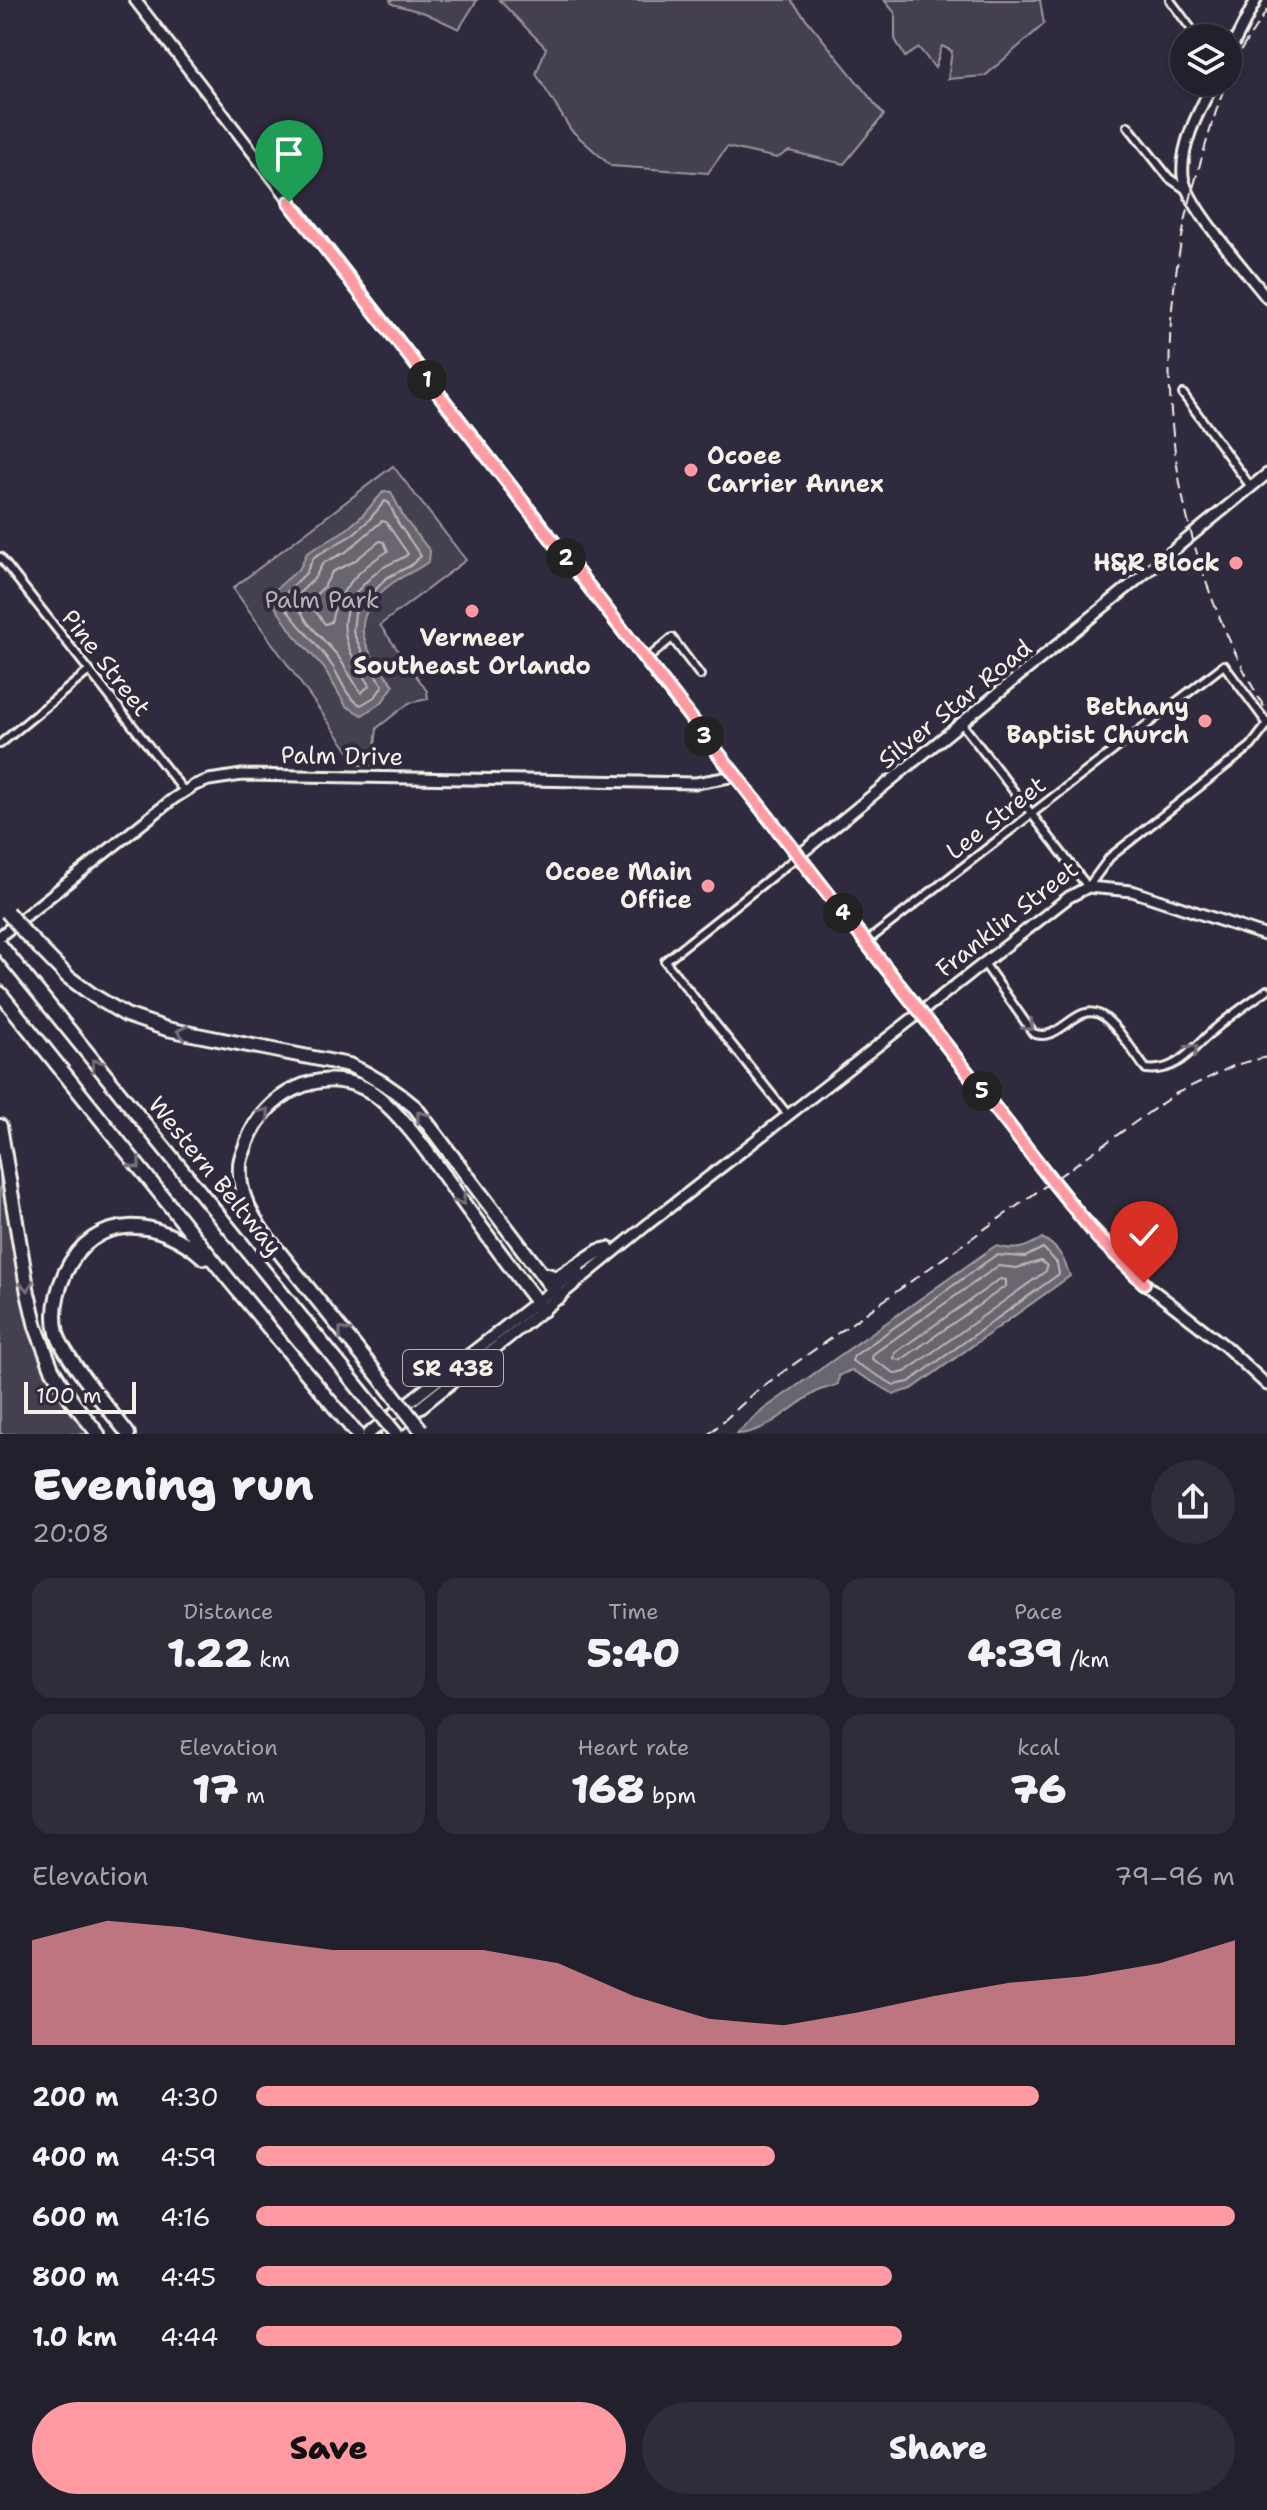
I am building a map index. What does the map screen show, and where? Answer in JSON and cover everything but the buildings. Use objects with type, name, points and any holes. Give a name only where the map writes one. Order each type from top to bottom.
[{"type":"highway","points":[[3,908],[68,977],[126,1015],[167,1029],[349,1065],[394,1089],[415,1107],[556,1293]]},
{"type":"highway","name":"Western Beltway","points":[[1,943],[396,1434]]},
{"type":"highway","points":[[0,993],[230,1281],[354,1430]]},
{"type":"highway","points":[[422,1432],[263,1232],[246,1206],[239,1162],[252,1129],[275,1100],[295,1088],[320,1079],[365,1089],[383,1102],[434,1163],[540,1306]]},
{"type":"highway","points":[[0,1126],[36,1327],[52,1369],[98,1434]]},
{"type":"highway","points":[[128,1434],[57,1335],[55,1310],[59,1287],[72,1259],[87,1242],[115,1227],[144,1226],[167,1233],[193,1248],[230,1281]]},
{"type":"highway","points":[[538,1271],[557,1278],[599,1251],[608,1249]]},
{"type":"main road","points":[[135,0],[735,776],[1098,1238],[1144,1283],[1220,1342],[1267,1385]]},
{"type":"main road","points":[[1242,28],[1256,0]]},
{"type":"main road","points":[[1207,96],[1184,154],[1185,189],[1267,298]]},
{"type":"main road","name":"Silver Star Road","points":[[798,856],[1267,474]]},
{"type":"main road","name":"Palm Drive","points":[[1,943],[184,791],[209,780],[242,775],[696,783],[735,776]]},
{"type":"main road","points":[[1088,887],[1132,891],[1267,936]]},
{"type":"main road","name":"Franklin Street","points":[[556,1293],[1069,897],[1088,887]]},
{"type":"main road","name":"Franklin Street","points":[[387,1434],[608,1249],[648,1224]]},
{"type":"main road","name":"Franklin Street","points":[[368,1434],[540,1306]]},
{"type":"street","points":[[1170,0],[1188,24]]},
{"type":"street","points":[[1128,126],[1169,178],[1185,189]]},
{"type":"street","points":[[1183,394],[1251,487]]},
{"type":"street","name":"Pine Street","points":[[0,557],[184,791]]},
{"type":"street","points":[[646,660],[672,638],[700,675]]},
{"type":"street","name":"Lee Street","points":[[866,942],[1224,665],[1267,724]]},
{"type":"street","points":[[0,744],[89,671]]},
{"type":"street","points":[[962,724],[1088,887]]},
{"type":"street","name":"Franklin Street","points":[[1088,887],[1110,857],[1251,746],[1267,724]]},
{"type":"street","name":"Silver Star Road","points":[[788,1115],[665,961],[798,856]]},
{"type":"street","points":[[984,963],[1033,1033],[1041,1037],[1049,1036],[1082,1014],[1093,1012],[1101,1015],[1146,1069],[1159,1071],[1174,1065],[1267,990]]},
{"type":"green space","points":[[390,0],[477,0],[459,29],[425,13],[392,4]]},
{"type":"green space","points":[[499,0],[791,0],[884,115],[844,164],[789,151],[777,158],[727,147],[708,173],[611,166],[571,130],[536,74],[546,48]]},
{"type":"green space","points":[[884,0],[1040,0],[1044,24],[985,76],[948,79],[952,51],[942,46],[935,68],[919,48],[905,57],[895,39],[895,13]]},
{"type":"green space","name":"Palm Park","points":[[393,466],[466,560],[380,625],[427,691],[428,699],[409,703],[377,728],[373,765],[359,765],[233,588]]},
{"type":"green space","points":[[0,1126],[36,1327],[72,1401],[97,1434],[0,1434]]},
{"type":"water","points":[[384,491],[391,492],[404,518],[430,551],[429,561],[391,584],[368,609],[363,622],[367,646],[394,685],[382,702],[362,715],[346,706],[324,668],[294,635],[274,605],[273,596],[276,589],[300,568],[307,553],[347,529]]},
{"type":"water","points":[[1042,1238],[1060,1254],[1070,1276],[912,1389],[894,1394],[851,1370],[839,1376],[838,1384],[820,1390],[770,1424],[748,1433],[736,1434],[764,1409],[995,1246],[1020,1248]]},
{"type":"railway","points":[[1267,10],[1232,68],[1200,164],[1182,235],[1172,306],[1170,376],[1174,446],[1186,514],[1206,581],[1233,647],[1267,712]]},
{"type":"railway","points":[[709,1434],[759,1389],[1175,1094],[1235,1065],[1267,1057]]},
{"type":"place","name":"Ocoee Carrier Annex","points":[[691,470]]},
{"type":"place","name":"H&R Block","points":[[1236,563]]},
{"type":"place","name":"Vermeer Southeast Orlando","points":[[472,611]]},
{"type":"place","name":"Bethany Baptist Church","points":[[1205,721]]},
{"type":"place","name":"Ocoee Main Office","points":[[708,886]]},
{"type":"route","points":[[289,202],[1052,1181],[1098,1238],[1144,1283]]}]
